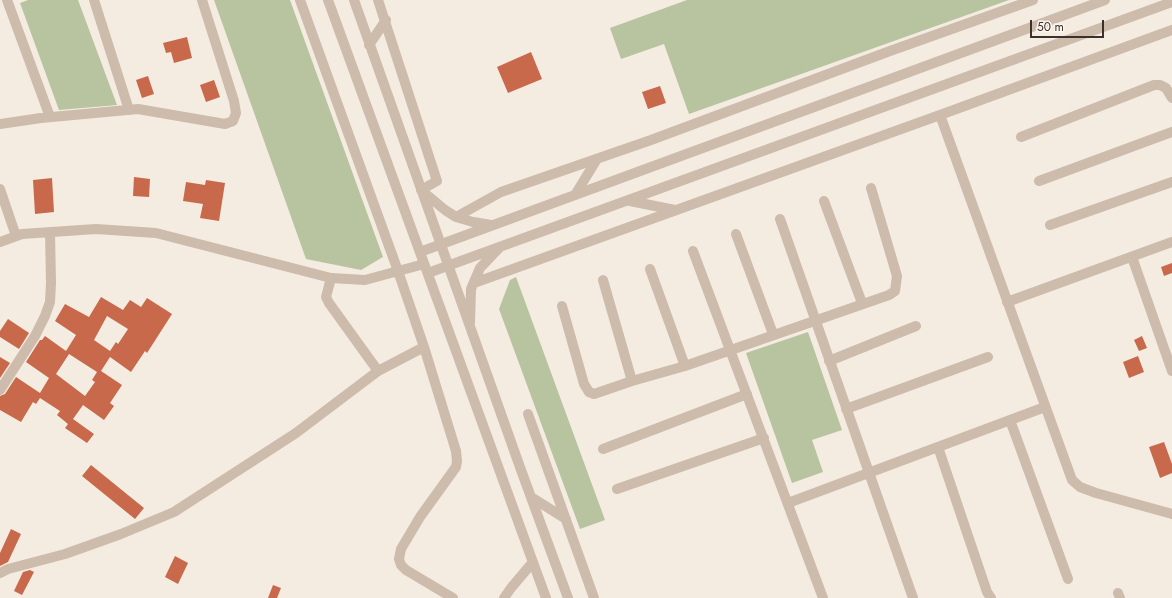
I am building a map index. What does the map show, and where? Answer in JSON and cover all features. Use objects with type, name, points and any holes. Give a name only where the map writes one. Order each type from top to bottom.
[{"type":"street","points":[[6,0],[50,117]]},
{"type":"street","points":[[94,0],[129,110]]},
{"type":"street","points":[[0,124],[50,117],[138,109],[225,124],[233,121],[236,113],[234,101],[202,0]]},
{"type":"street","points":[[300,0],[398,271],[424,347],[456,451],[457,461],[452,472],[420,517],[401,549],[399,559],[401,565],[406,570],[453,598]]},
{"type":"street","points":[[328,0],[546,598]]},
{"type":"street","points":[[354,0],[568,598]]},
{"type":"street","points":[[378,0],[386,20],[437,181],[421,190]]},
{"type":"street","points":[[456,217],[501,192],[597,159],[1033,0]]},
{"type":"street","points":[[420,252],[1105,0]]},
{"type":"street","points":[[0,242],[22,234],[96,228],[156,233],[331,278],[365,280],[398,271],[448,266],[1172,2]]},
{"type":"street","points":[[369,45],[386,20]]},
{"type":"street","points":[[474,283],[1172,30]]},
{"type":"street","points":[[1021,137],[1154,85],[1160,85],[1166,88],[1172,98]]},
{"type":"street","points":[[940,115],[1072,480],[1080,487],[1096,493],[1172,514]]},
{"type":"street","points":[[1040,181],[1172,132]]},
{"type":"street","points":[[575,195],[597,159]]},
{"type":"street","points":[[1050,225],[1172,182]]},
{"type":"street","points":[[562,306],[586,388],[589,392],[594,394],[684,366],[862,303],[889,295],[895,290],[897,276],[871,188]]},
{"type":"street","points":[[0,189],[16,236]]},
{"type":"street","points":[[421,190],[456,217],[473,222],[493,225]]},
{"type":"street","points":[[629,200],[675,210]]},
{"type":"street","points":[[824,201],[862,303]]},
{"type":"street","points":[[780,219],[913,598]]},
{"type":"street","points":[[0,390],[35,336],[50,302],[50,232]]},
{"type":"street","points":[[736,234],[773,334]]},
{"type":"street","points":[[1007,302],[1172,242]]},
{"type":"street","points":[[470,327],[472,311],[471,289],[480,268],[500,247]]},
{"type":"street","points":[[693,251],[823,598]]},
{"type":"street","points":[[1132,257],[1172,371]]},
{"type":"street","points":[[650,269],[684,366]]},
{"type":"street","points":[[331,278],[326,297],[329,303],[378,371]]},
{"type":"street","points":[[603,280],[632,381]]},
{"type":"street","points":[[829,360],[916,326]]},
{"type":"street","points":[[0,573],[8,569],[65,554],[121,534],[174,512],[296,433],[378,371],[424,347]]},
{"type":"street","points":[[846,409],[988,357]]},
{"type":"street","points":[[603,449],[747,394]]},
{"type":"street","points":[[788,503],[1045,407]]},
{"type":"street","points":[[528,414],[594,598]]},
{"type":"street","points":[[1010,420],[1068,579]]},
{"type":"street","points":[[617,489],[764,438]]},
{"type":"street","points":[[938,447],[987,592],[991,598]]},
{"type":"street","points":[[531,496],[566,519]]},
{"type":"street","points":[[504,598],[533,562]]},
{"type":"green space","points":[[28,0],[78,0],[117,105],[59,110],[20,3]]},
{"type":"green space","points":[[214,0],[290,0],[383,257],[361,270],[306,259]]},
{"type":"green space","points":[[687,0],[1009,0],[689,114],[664,44],[621,59],[610,28]]},
{"type":"green space","points":[[516,277],[605,520],[580,529],[499,309],[510,280]]},
{"type":"green space","points":[[808,332],[842,430],[812,440],[823,472],[792,483],[746,353]]},
{"type":"building","points":[[187,37],[192,58],[174,63],[171,52],[166,53],[163,43]]},
{"type":"building","points":[[531,52],[542,79],[508,93],[497,67]]},
{"type":"building","points":[[148,76],[154,94],[142,98],[136,80]]},
{"type":"building","points":[[214,80],[220,97],[206,102],[200,85]]},
{"type":"building","points":[[660,86],[666,103],[648,109],[642,92]]},
{"type":"building","points":[[134,177],[150,179],[149,197],[133,196]]},
{"type":"building","points":[[52,178],[54,212],[35,214],[33,180]]},
{"type":"building","points":[[206,180],[225,183],[219,221],[200,218],[203,204],[183,201],[186,182],[205,185]]},
{"type":"building","points":[[1172,263],[1172,273],[1164,276],[1161,267]]},
{"type":"building","points":[[101,297],[123,310],[130,300],[141,307],[147,298],[172,314],[147,353],[145,351],[131,372],[110,357],[101,371],[122,385],[110,403],[114,406],[104,420],[83,405],[73,419],[94,434],[87,443],[65,428],[68,424],[57,415],[60,411],[40,398],[36,404],[33,402],[21,422],[0,410],[0,396],[5,394],[16,377],[40,393],[49,378],[26,362],[40,340],[42,340],[45,336],[66,351],[76,335],[55,321],[65,304],[89,317]],"holes":[[[107,316],[128,329],[118,344],[116,342],[110,351],[94,340]],[[69,354],[97,372],[92,380],[95,382],[85,396],[56,374]]]},
{"type":"building","points":[[8,319],[29,333],[19,349],[0,337],[0,331]]},
{"type":"building","points":[[1142,336],[1147,348],[1139,351],[1134,340]]},
{"type":"building","points":[[1138,356],[1144,372],[1129,378],[1123,362]]},
{"type":"building","points":[[0,357],[10,363],[0,378]]},
{"type":"building","points":[[1164,442],[1172,464],[1172,473],[1160,478],[1149,447]]},
{"type":"building","points":[[91,465],[144,508],[135,519],[82,476]]},
{"type":"building","points":[[11,529],[21,534],[8,562],[0,566],[0,553]]},
{"type":"building","points":[[175,556],[188,563],[178,584],[165,577]]},
{"type":"building","points":[[30,570],[34,572],[22,595],[14,591],[23,572]]},
{"type":"building","points":[[273,585],[281,588],[277,598],[268,598]]}]
